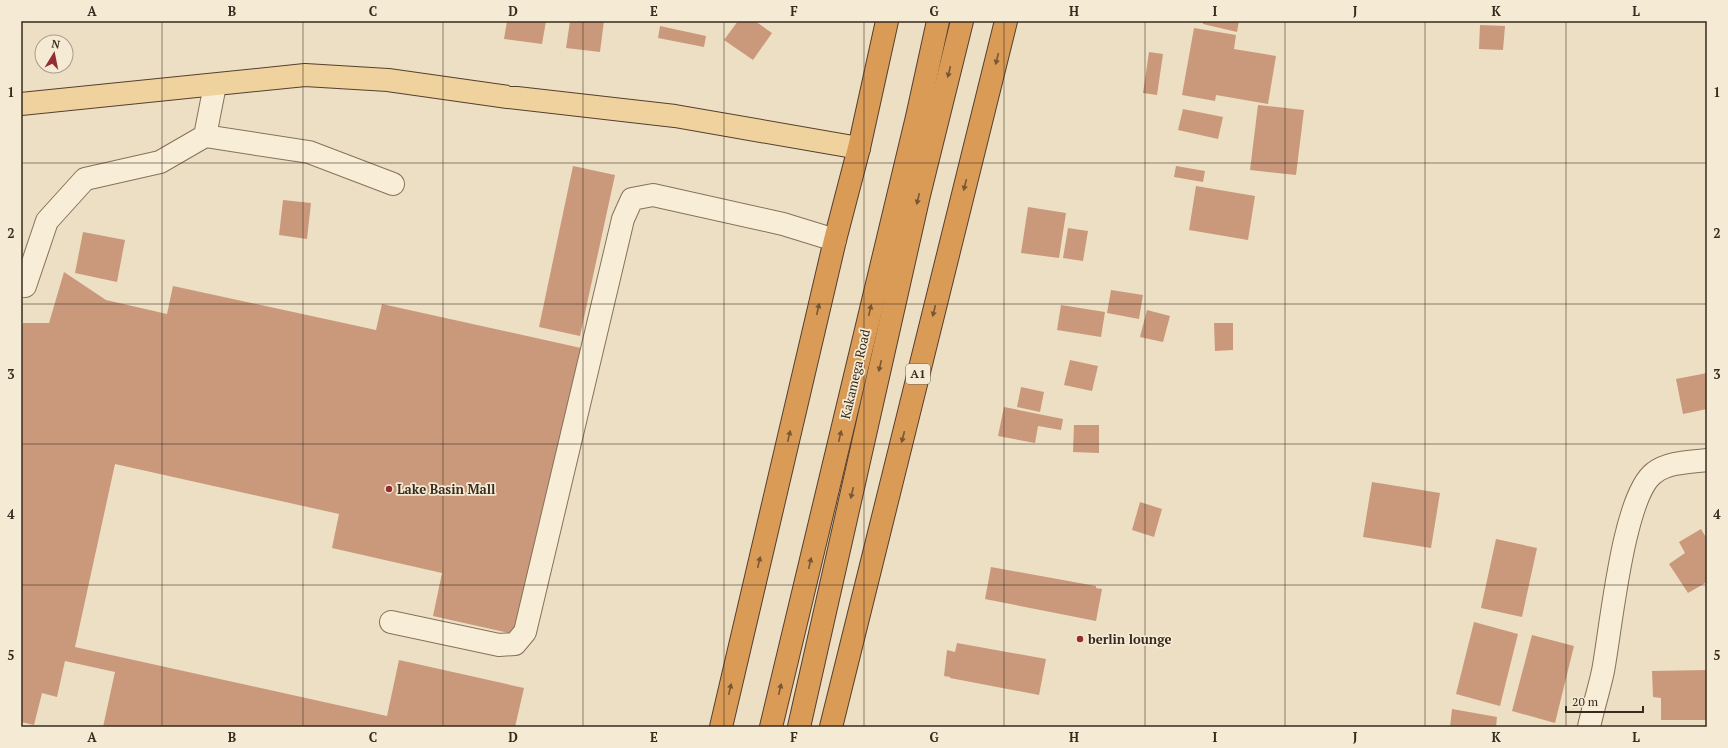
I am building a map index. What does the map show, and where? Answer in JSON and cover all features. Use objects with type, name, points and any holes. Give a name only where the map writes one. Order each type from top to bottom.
[{"type":"highway","points":[[721,727],[834,240],[859,148],[886,21]]},
{"type":"highway","name":"Kakamega Road","points":[[771,727],[917,117],[938,21]]},
{"type":"highway","name":"Kakamega Road","points":[[799,727],[917,203],[962,21]]},
{"type":"highway","name":"A1","points":[[831,727],[1006,21]]},
{"type":"main road","points":[[22,106],[304,75],[388,80],[508,97],[675,116],[859,148]]},
{"type":"street","points":[[205,136],[215,84]]},
{"type":"street","points":[[25,286],[47,221],[85,180],[160,162],[205,136],[309,152],[393,184]]},
{"type":"street","points":[[390,622],[498,645],[515,644],[525,632],[623,219],[632,199],[653,195],[783,224],[834,240]]},
{"type":"street","points":[[1589,727],[1602,671],[1627,529],[1640,489],[1654,472],[1674,464],[1707,460]]},
{"type":"building","points":[[507,21],[546,21],[542,44],[504,39]]},
{"type":"building","points":[[570,21],[604,21],[600,52],[566,48]]},
{"type":"building","points":[[738,21],[755,21],[772,33],[753,60],[724,40]]},
{"type":"building","points":[[1203,21],[1239,21],[1237,32],[1203,24]]},
{"type":"building","points":[[1480,25],[1505,26],[1503,50],[1479,49]]},
{"type":"building","points":[[660,26],[706,36],[704,47],[658,38]]},
{"type":"building","points":[[1194,28],[1236,35],[1234,49],[1276,56],[1268,104],[1216,95],[1215,101],[1182,95]]},
{"type":"building","points":[[1149,52],[1163,54],[1157,95],[1143,93]]},
{"type":"building","points":[[1258,105],[1304,110],[1296,175],[1250,170]]},
{"type":"building","points":[[1183,109],[1223,117],[1218,139],[1178,130]]},
{"type":"building","points":[[573,166],[615,175],[580,336],[539,327]]},
{"type":"building","points":[[1176,166],[1205,171],[1203,182],[1174,177]]},
{"type":"building","points":[[1196,186],[1255,196],[1248,240],[1189,230]]},
{"type":"building","points":[[283,200],[311,203],[307,239],[279,235]]},
{"type":"building","points":[[1028,207],[1066,213],[1059,258],[1021,253]]},
{"type":"building","points":[[1068,228],[1088,231],[1083,261],[1063,258]]},
{"type":"building","points":[[83,232],[125,240],[117,282],[75,273]]},
{"type":"building","name":"Lake Basin Mall","points":[[64,272],[106,300],[167,314],[173,286],[376,330],[382,304],[581,348],[518,635],[433,616],[442,573],[332,548],[339,514],[115,464],[75,647],[387,716],[399,660],[524,688],[515,727],[103,727],[115,672],[65,661],[57,697],[42,693],[34,725],[21,722],[21,331],[23,323],[49,323]]},
{"type":"building","points":[[1111,290],[1143,295],[1139,319],[1107,313]]},
{"type":"building","points":[[1061,305],[1105,312],[1101,337],[1057,330]]},
{"type":"building","points":[[1147,310],[1170,316],[1163,342],[1140,337]]},
{"type":"building","points":[[1214,323],[1233,323],[1233,350],[1215,351]]},
{"type":"building","points":[[1070,360],[1098,366],[1092,391],[1064,385]]},
{"type":"building","points":[[1707,373],[1707,409],[1683,414],[1676,379]]},
{"type":"building","points":[[1021,387],[1044,392],[1040,412],[1017,407]]},
{"type":"building","points":[[1004,407],[1063,419],[1061,430],[1038,426],[1035,443],[998,436]]},
{"type":"building","points":[[1074,425],[1099,425],[1099,453],[1073,452]]},
{"type":"building","points":[[1372,482],[1440,493],[1431,548],[1363,537]]},
{"type":"building","points":[[1140,502],[1162,509],[1154,537],[1132,530]]},
{"type":"building","points":[[1701,529],[1707,539],[1707,582],[1688,593],[1669,564],[1685,553],[1679,542]]},
{"type":"building","points":[[1496,539],[1537,548],[1522,617],[1481,608]]},
{"type":"building","points":[[991,567],[1096,586],[1096,588],[1102,589],[1096,621],[985,599]]},
{"type":"building","points":[[1474,622],[1518,634],[1500,706],[1456,694]]},
{"type":"building","points":[[1532,635],[1574,646],[1555,723],[1512,711]]},
{"type":"building","points":[[957,643],[1046,659],[1039,695],[944,676],[947,650],[955,652]]},
{"type":"building","points":[[1707,670],[1707,720],[1661,720],[1661,698],[1653,697],[1652,671]]},
{"type":"building","points":[[1452,709],[1497,717],[1496,727],[1450,727]]},
{"type":"place","name":"Lake Basin Mall","points":[[389,489]]},
{"type":"place","name":"berlin lounge","points":[[1080,639]]}]
